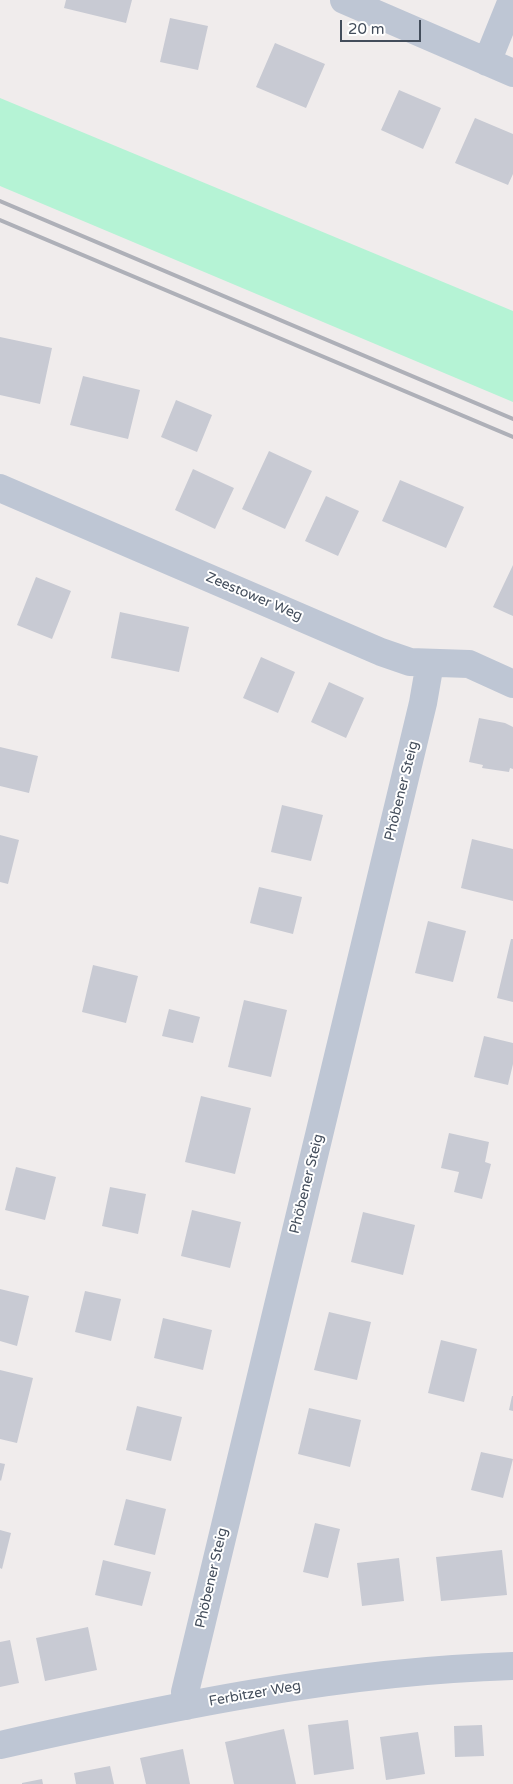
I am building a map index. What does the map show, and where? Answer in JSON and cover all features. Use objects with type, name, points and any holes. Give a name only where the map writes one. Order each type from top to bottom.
[{"type":"street","points":[[344,0],[513,73]]},
{"type":"street","points":[[488,62],[512,0]]},
{"type":"street","name":"Zeestower Weg","points":[[0,488],[382,652],[410,662],[469,664],[513,684]]},
{"type":"street","name":"Phöbener Steig","points":[[186,1706],[185,1692],[425,696],[430,663]]},
{"type":"street","name":"Ferbitzer Weg","points":[[0,1745],[186,1706],[283,1688],[370,1677],[513,1666]]},
{"type":"green space","points":[[0,98],[513,311],[513,402],[0,186]]},
{"type":"building","points":[[66,0],[132,0],[126,23],[64,8]]},
{"type":"building","points":[[170,18],[208,26],[198,70],[160,62]]},
{"type":"building","points":[[275,43],[325,64],[306,108],[256,87]]},
{"type":"building","points":[[399,90],[441,108],[423,149],[381,130]]},
{"type":"building","points":[[475,118],[513,134],[513,174],[508,185],[455,163]]},
{"type":"building","points":[[0,337],[52,348],[40,404],[0,395]]},
{"type":"building","points":[[83,376],[140,390],[128,439],[70,425]]},
{"type":"building","points":[[176,400],[212,415],[197,452],[161,437]]},
{"type":"building","points":[[269,451],[312,471],[285,529],[242,509]]},
{"type":"building","points":[[193,469],[234,488],[215,529],[175,510]]},
{"type":"building","points":[[400,480],[464,507],[446,548],[382,521]]},
{"type":"building","points":[[326,496],[359,511],[338,556],[305,541]]},
{"type":"building","points":[[513,565],[513,616],[493,607]]},
{"type":"building","points":[[36,577],[71,591],[52,639],[17,625]]},
{"type":"building","points":[[120,612],[189,627],[179,672],[111,658]]},
{"type":"building","points":[[261,657],[295,672],[278,713],[243,698]]},
{"type":"building","points":[[329,682],[364,698],[346,738],[311,722]]},
{"type":"building","points":[[479,718],[505,723],[513,727],[513,769],[510,768],[509,772],[482,768],[483,765],[469,762]]},
{"type":"building","points":[[0,747],[38,756],[29,793],[0,786]]},
{"type":"building","points":[[282,805],[323,815],[311,861],[271,852]]},
{"type":"building","points":[[0,835],[19,840],[8,884],[0,882]]},
{"type":"building","points":[[472,839],[513,849],[513,901],[461,888]]},
{"type":"building","points":[[259,887],[302,897],[293,934],[250,923]]},
{"type":"building","points":[[428,921],[466,931],[453,982],[415,973]]},
{"type":"building","points":[[511,939],[513,939],[513,1002],[497,998]]},
{"type":"building","points":[[93,965],[138,976],[126,1023],[82,1012]]},
{"type":"building","points":[[244,1000],[287,1010],[271,1077],[228,1067]]},
{"type":"building","points":[[169,1009],[200,1017],[193,1043],[162,1036]]},
{"type":"building","points":[[484,1036],[513,1043],[513,1064],[508,1085],[474,1077]]},
{"type":"building","points":[[201,1096],[251,1108],[235,1174],[185,1162]]},
{"type":"building","points":[[449,1133],[489,1142],[485,1162],[491,1164],[482,1199],[454,1192],[459,1172],[441,1168]]},
{"type":"building","points":[[16,1167],[56,1177],[45,1220],[5,1210]]},
{"type":"building","points":[[110,1187],[146,1194],[138,1234],[102,1226]]},
{"type":"building","points":[[192,1210],[241,1222],[230,1268],[181,1256]]},
{"type":"building","points":[[363,1212],[415,1225],[403,1275],[351,1262]]},
{"type":"building","points":[[0,1289],[29,1296],[17,1346],[0,1341]]},
{"type":"building","points":[[85,1291],[121,1299],[111,1341],[75,1332]]},
{"type":"building","points":[[329,1312],[371,1322],[357,1380],[314,1370]]},
{"type":"building","points":[[163,1318],[212,1330],[203,1370],[154,1358]]},
{"type":"building","points":[[441,1340],[477,1349],[464,1402],[428,1393]]},
{"type":"building","points":[[0,1370],[33,1378],[17,1443],[0,1439]]},
{"type":"building","points":[[513,1396],[513,1411],[509,1410]]},
{"type":"building","points":[[137,1406],[182,1417],[171,1461],[126,1450]]},
{"type":"building","points":[[309,1408],[361,1420],[350,1467],[298,1454]]},
{"type":"building","points":[[481,1452],[513,1459],[503,1498],[471,1490]]},
{"type":"building","points":[[0,1463],[5,1464],[1,1481],[0,1480]]},
{"type":"building","points":[[126,1499],[166,1509],[155,1555],[114,1545]]},
{"type":"building","points":[[315,1523],[340,1529],[328,1578],[303,1572]]},
{"type":"building","points":[[0,1530],[11,1533],[2,1569],[0,1568]]},
{"type":"building","points":[[502,1550],[507,1595],[441,1601],[436,1557]]},
{"type":"building","points":[[399,1558],[404,1601],[362,1606],[357,1563]]},
{"type":"building","points":[[103,1560],[151,1572],[142,1606],[95,1595]]},
{"type":"building","points":[[88,1627],[97,1670],[45,1681],[36,1638]]},
{"type":"building","points":[[10,1640],[19,1683],[0,1687],[0,1642]]},
{"type":"building","points":[[348,1720],[354,1769],[314,1775],[308,1725]]},
{"type":"building","points":[[482,1725],[484,1756],[455,1757],[454,1726]]},
{"type":"building","points":[[284,1729],[296,1784],[234,1784],[225,1742]]},
{"type":"building","points":[[418,1732],[425,1774],[386,1780],[380,1737]]},
{"type":"building","points":[[183,1749],[190,1784],[146,1784],[140,1758]]},
{"type":"building","points":[[110,1766],[114,1784],[76,1784],[74,1773]]},
{"type":"building","points":[[42,1779],[43,1784],[22,1784],[22,1783]]},
{"type":"railway","points":[[0,201],[513,419]]},
{"type":"railway","points":[[0,220],[513,437]]}]
